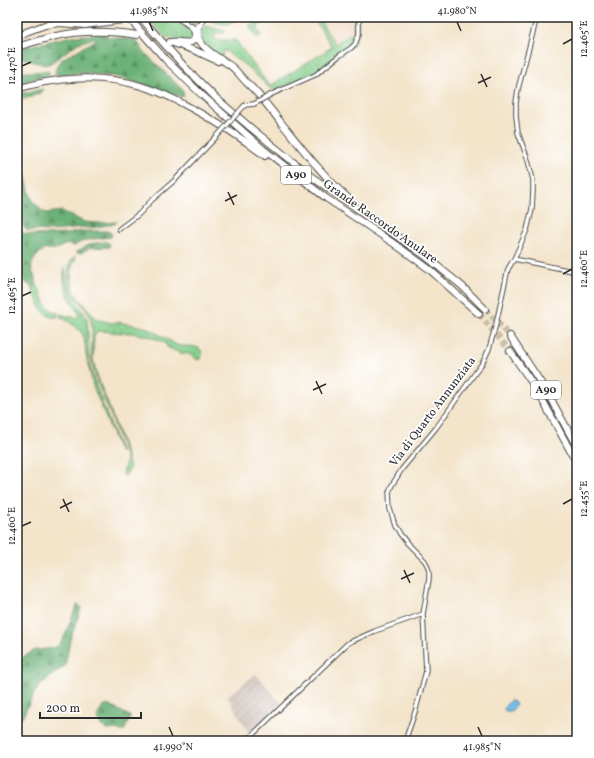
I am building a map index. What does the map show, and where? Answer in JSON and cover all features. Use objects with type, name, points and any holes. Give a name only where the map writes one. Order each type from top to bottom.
[{"type":"highway","points":[[70,17],[79,21],[97,22],[113,22],[127,18]]},
{"type":"highway","name":"Grande Raccordo Anulare","points":[[140,17],[184,66],[216,98],[312,177],[424,255],[462,286],[485,309]]},
{"type":"highway","name":"Grande Raccordo Anulare","points":[[127,18],[166,60],[202,95],[263,149],[326,198],[396,244],[429,269],[479,314]]},
{"type":"highway","points":[[17,38],[26,32],[49,24],[60,23],[85,25],[97,22]]},
{"type":"highway","points":[[199,26],[197,34],[202,45],[232,67],[261,97],[314,163],[342,192],[369,216]]},
{"type":"highway","points":[[191,27],[195,34],[193,41],[189,43],[178,41],[169,42],[185,46],[208,56],[224,65],[243,79]]},
{"type":"highway","points":[[17,47],[79,32],[113,32],[137,35]]},
{"type":"highway","points":[[17,89],[65,79],[97,79],[117,81],[147,88],[161,93],[219,124],[258,150],[292,177],[326,198]]},
{"type":"highway","name":"A90","points":[[510,336],[547,392],[577,447]]},
{"type":"highway","name":"A90","points":[[510,351],[537,390],[577,463]]},
{"type":"street","points":[[182,18],[188,25],[195,27],[199,26],[203,21],[202,17]]},
{"type":"street","points":[[119,229],[140,214],[219,134],[245,105],[254,104],[272,94],[315,75],[351,48],[355,44],[359,34],[359,17]]},
{"type":"street","name":"Via di Quarto Annunziata","points":[[405,741],[426,671],[423,614],[429,568],[422,558],[407,543],[397,528],[390,509],[389,492],[402,469],[436,428],[483,362],[489,349],[496,324],[508,269],[527,230],[533,200],[532,174],[518,133],[516,103],[518,89],[537,17]]},
{"type":"street","points":[[514,259],[577,272]]},
{"type":"street","points":[[246,741],[348,644],[375,631],[423,614]]},
{"type":"shaded area","points":[[318,17],[353,17],[354,32],[335,44]]},
{"type":"shaded area","points":[[256,674],[281,703],[249,733],[227,696]]},
{"type":"green space","points":[[76,17],[120,17],[98,20]]},
{"type":"green space","points":[[147,17],[174,17],[179,20],[184,27],[190,29],[194,37],[187,41],[166,38]]},
{"type":"green space","points":[[186,17],[200,17],[200,21],[197,24],[189,24],[186,21]]},
{"type":"green space","points":[[206,17],[231,17],[234,21],[232,24],[222,24],[211,21]]},
{"type":"green space","points":[[264,17],[272,17],[258,26],[258,30],[262,35],[257,38],[249,26]]},
{"type":"green space","points":[[313,17],[318,17],[335,44],[354,32],[353,17],[358,17],[358,33],[353,45],[314,74],[278,89],[272,90],[246,66],[224,50],[222,57],[209,49],[202,41],[200,30],[205,26],[225,31],[224,33],[215,33],[215,40],[236,41],[270,86],[332,47]]},
{"type":"green space","points":[[100,34],[109,37],[136,40],[143,51],[182,89],[184,95],[183,97],[118,77],[82,73],[57,75],[55,72],[57,65],[62,59],[96,40],[94,38],[78,43],[51,63],[45,65],[22,58],[19,54],[19,50],[21,48],[72,36]]},
{"type":"green space","points":[[17,69],[27,72],[48,71],[50,74],[48,76],[17,84]]},
{"type":"green space","points":[[43,89],[42,92],[17,101],[17,94]]},
{"type":"green space","points":[[17,155],[22,162],[33,201],[42,211],[47,213],[62,211],[84,222],[117,222],[114,224],[91,228],[78,227],[53,231],[26,230],[17,208]]},
{"type":"green space","points":[[17,231],[27,234],[47,235],[67,234],[81,231],[109,231],[112,235],[111,237],[87,240],[74,246],[66,245],[55,249],[43,250],[36,257],[32,265],[36,283],[35,287],[31,287],[17,274]]},
{"type":"green space","points":[[109,243],[109,247],[89,248],[81,253],[76,253],[90,244]]},
{"type":"green space","points":[[75,256],[76,258],[72,267],[71,278],[74,291],[95,317],[111,323],[117,322],[148,328],[177,345],[198,348],[202,353],[201,358],[198,360],[189,354],[180,353],[167,347],[164,342],[148,336],[132,333],[96,332],[94,337],[93,360],[98,379],[130,467],[124,476],[123,474],[126,461],[125,456],[98,384],[92,363],[92,326],[90,317],[86,310],[74,297],[70,289],[68,273],[70,263]]},
{"type":"green space","points":[[64,267],[70,293],[87,319],[89,363],[96,386],[121,451],[120,453],[93,386],[86,355],[84,337],[71,323],[60,317],[60,314],[76,318],[79,314],[67,294],[64,281]]},
{"type":"green space","points":[[36,282],[47,307],[58,313],[57,317],[51,317],[42,310],[31,287],[35,287]]},
{"type":"green space","points":[[78,604],[81,608],[70,641],[65,666],[47,679],[38,688],[17,723],[17,661],[33,651],[54,648],[60,644],[65,636]]},
{"type":"green space","points":[[108,705],[130,716],[124,731],[116,729],[107,730],[97,719],[101,710]]},
{"type":"water","points":[[510,700],[516,705],[511,711],[505,711],[504,708]]},
{"type":"tunnel","points":[[142,36],[168,42]]},
{"type":"tunnel","points":[[485,309],[510,336]]},
{"type":"tunnel","points":[[479,314],[510,351]]}]
